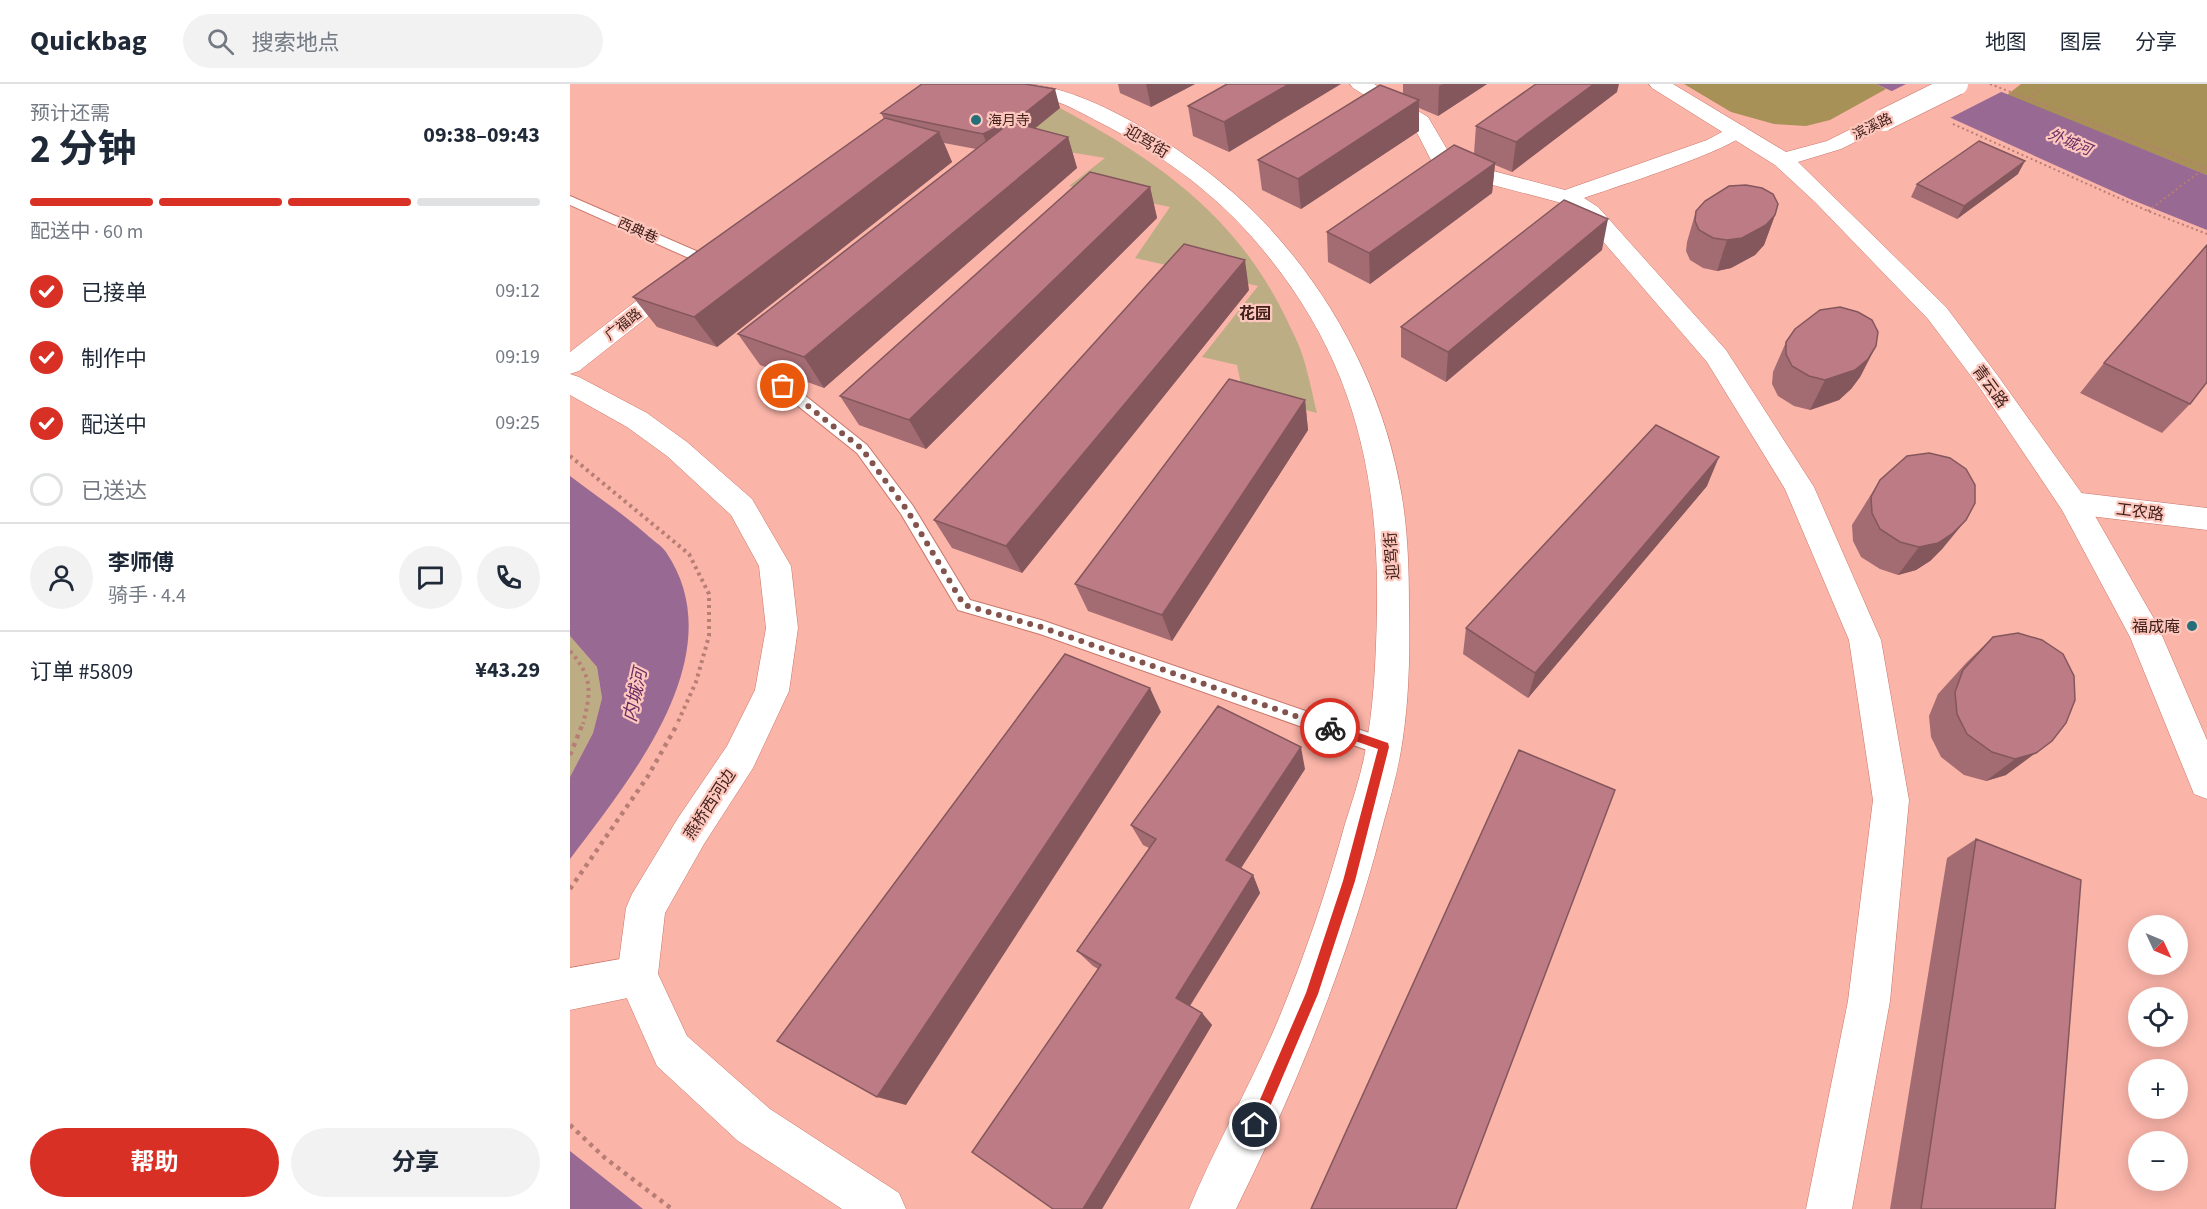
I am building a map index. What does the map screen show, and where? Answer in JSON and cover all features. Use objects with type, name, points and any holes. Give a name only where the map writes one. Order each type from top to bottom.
[{"type":"street","points":[[957,85],[967,84]]},
{"type":"street","name":"迎驾街","points":[[977,84],[1044,89],[1162,147],[1207,180],[1275,247],[1309,293],[1339,344],[1367,410],[1386,486],[1394,570],[1393,657],[1384,747],[1349,881],[1311,994],[1255,1125],[1212,1209]]},
{"type":"street","points":[[1360,84],[1420,121],[1439,155],[1459,169],[1566,197],[1590,212],[1717,356],[1799,487],[1864,640],[1891,800],[1869,1001],[1829,1209]]},
{"type":"street","name":"青云路","points":[[1659,84],[1783,160],[1823,197],[1937,314],[1989,382],[2073,503],[2145,634],[2207,782]]},
{"type":"street","name":"滨溪路","points":[[1783,160],[1834,145],[1957,84]]},
{"type":"street","points":[[1566,197],[1714,144],[1738,131]]},
{"type":"street","name":"广福路","points":[[570,365],[724,245]]},
{"type":"street","name":"燕桥西河边","points":[[570,383],[637,420],[677,449],[742,507],[775,566],[782,628],[772,691],[740,756],[691,831],[646,908],[637,976]]},
{"type":"street","name":"工农路","points":[[2073,503],[2207,519]]},
{"type":"street","points":[[570,989],[637,976],[672,1051],[754,1125],[883,1209]]},
{"type":"lane","name":"西典巷","points":[[570,200],[705,260]]},
{"type":"lane","points":[[783,386],[862,449],[907,510],[964,605],[1041,627],[1384,747]]},
{"type":"path","points":[[1990,84],[2206,167]]},
{"type":"path","points":[[2029,99],[2045,84]]},
{"type":"path","points":[[1947,121],[2148,211],[2207,234]]},
{"type":"path","points":[[2148,211],[2206,167]]},
{"type":"path","points":[[570,456],[692,557],[707,584],[710,620],[700,675],[675,733],[638,794],[570,889]]},
{"type":"path","points":[[570,651],[585,668],[588,702],[576,745],[570,755]]},
{"type":"path","points":[[570,1125],[605,1158],[672,1209]]},
{"type":"shaded area","points":[[1684,84],[1876,84],[1886,89],[1830,120],[1806,126],[1774,124],[1731,112]]},
{"type":"shaded area","points":[[2021,84],[2207,84],[2207,175],[2007,95]]},
{"type":"shaded area","points":[[1060,108],[1130,149],[1191,194],[1243,249],[1266,282],[1298,343],[1317,413],[1243,394],[1237,365],[1202,357],[1258,286],[1135,258],[1170,207],[1069,186],[1105,158],[1015,143]]},
{"type":"shaded area","points":[[570,636],[597,667],[602,698],[593,733],[570,777]]},
{"type":"water","name":"外城河","points":[[1876,84],[1982,84],[2207,175],[2207,230],[2130,199]]},
{"type":"water","name":"内城河","points":[[570,476],[628,519],[666,552],[684,591],[689,632],[682,673],[666,714],[645,754],[620,792],[570,859],[570,777],[593,733],[602,698],[597,667],[570,636]]},
{"type":"water","points":[[570,1151],[643,1209],[570,1209]]},
{"type":"pier","points":[[1906,84],[1990,84],[2005,90],[1946,120],[1888,93]]},
{"type":"building","points":[[922,84],[1025,84],[1055,89],[1021,116],[983,134],[881,113]]},
{"type":"building","points":[[1227,84],[1289,84],[1224,122],[1188,106]]},
{"type":"building","points":[[1536,84],[1594,84],[1516,142],[1476,126]]},
{"type":"building","points":[[1380,85],[1419,100],[1298,179],[1258,160]]},
{"type":"building","points":[[885,118],[939,132],[694,317],[633,297]]},
{"type":"building","points":[[1011,122],[1068,137],[804,357],[738,334]]},
{"type":"building","points":[[1979,141],[2025,161],[1964,206],[1917,184]]},
{"type":"building","points":[[1454,145],[1495,163],[1369,253],[1327,232]]},
{"type":"building","points":[[1090,172],[1150,187],[909,420],[840,396]]},
{"type":"building","points":[[1746,185],[1762,188],[1773,194],[1778,204],[1775,215],[1766,225],[1742,238],[1727,240],[1713,238],[1699,230],[1695,221],[1696,211],[1705,201],[1729,186]]},
{"type":"building","points":[[1564,200],[1608,219],[1448,352],[1401,327]]},
{"type":"building","points":[[1184,244],[1245,260],[1006,546],[934,520]]},
{"type":"building","points":[[2207,245],[2207,382],[2190,404],[2104,363]]},
{"type":"building","points":[[1840,307],[1858,312],[1872,320],[1878,332],[1876,346],[1868,359],[1855,370],[1825,380],[1809,376],[1792,366],[1786,354],[1786,342],[1795,329],[1820,310]]},
{"type":"building","points":[[1229,379],[1305,400],[1162,615],[1075,584]]},
{"type":"building","points":[[1656,425],[1719,457],[1535,673],[1466,628]]},
{"type":"building","points":[[1929,453],[1950,458],[1966,469],[1975,485],[1975,503],[1966,520],[1953,533],[1938,543],[1919,547],[1900,542],[1880,529],[1872,513],[1871,497],[1880,480],[1907,456]]},
{"type":"building","points":[[2018,633],[2042,640],[2063,654],[2074,676],[2075,700],[2066,723],[2052,741],[2036,753],[2015,759],[1992,752],[1967,734],[1957,714],[1955,692],[1963,670],[1993,637]]},
{"type":"building","points":[[1065,654],[1150,688],[877,1097],[777,1041]]},
{"type":"building","points":[[1218,706],[1301,747],[1226,860],[1253,875],[1176,998],[1202,1013],[1083,1209],[1053,1209],[972,1152],[1101,965],[1077,951],[1156,839],[1131,825]]},
{"type":"building","points":[[1519,750],[1615,790],[1456,1209],[1311,1209]]},
{"type":"building","points":[[1976,839],[2081,880],[2055,1209],[1921,1209]]},
{"type":"way so far","points":[[783,386],[862,449],[907,510],[964,605],[1041,627],[1330,728]]},
{"type":"place","name":"海月寺","points":[[976,120]]},
{"type":"place","name":"福成庵","points":[[2192,626]]},
{"type":"district","name":"花园","points":[[1255,313]]},
{"type":"route","points":[[1255,1125],[1311,994],[1349,881],[1384,747],[1330,728]]}]
